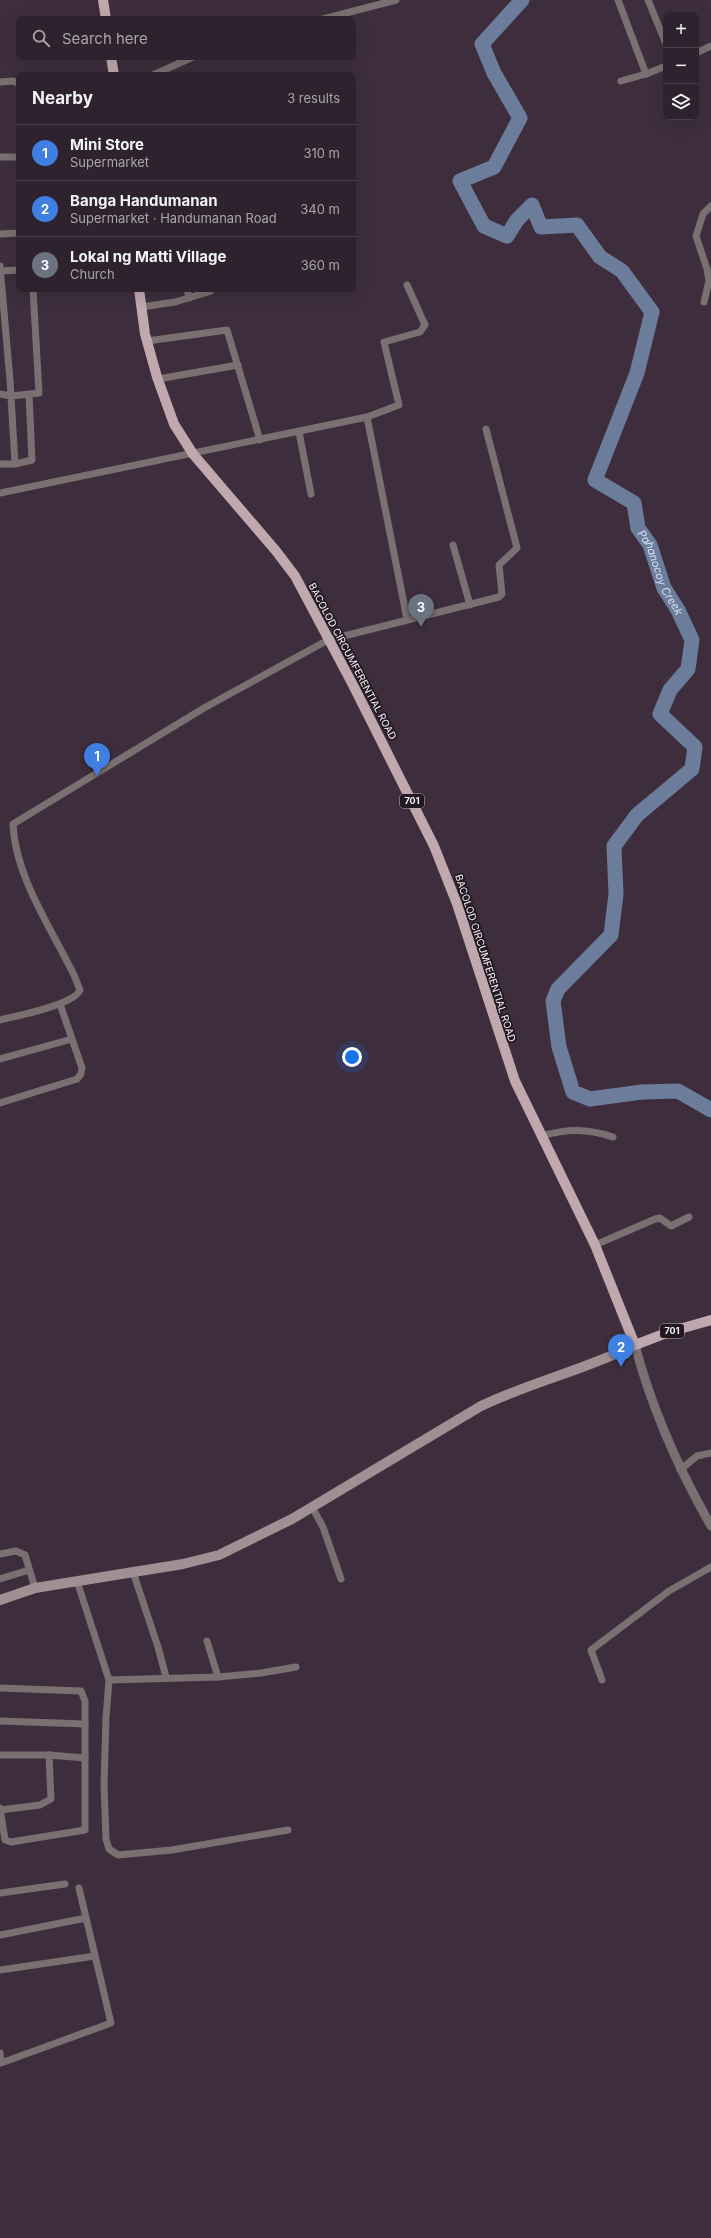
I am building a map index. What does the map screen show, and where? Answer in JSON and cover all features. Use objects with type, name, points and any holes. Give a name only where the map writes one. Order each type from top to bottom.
[{"type":"main road","points":[[103,0],[106,16]]},
{"type":"main road","points":[[112,60],[114,72]]},
{"type":"main road","name":"BACOLOD CIRCUMFERENTIAL ROAD","points":[[139,292],[147,341],[158,379],[174,424],[193,454],[276,551],[295,576],[353,685],[434,846],[457,904],[515,1081],[540,1136],[595,1245],[635,1345]]},
{"type":"main road","name":"701","points":[[635,1345],[669,1332],[711,1320]]},
{"type":"main road","points":[[0,1600],[35,1588],[201,1561],[219,1555],[312,1507],[481,1406],[511,1392],[587,1366],[635,1345]]},
{"type":"street","points":[[335,16],[396,0]]},
{"type":"street","points":[[618,0],[646,74]]},
{"type":"street","points":[[648,0],[663,37]]},
{"type":"street","points":[[699,52],[711,46]]},
{"type":"street","points":[[160,72],[186,60]]},
{"type":"street","points":[[621,81],[663,67]]},
{"type":"street","points":[[0,82],[16,82]]},
{"type":"street","points":[[0,157],[16,157]]},
{"type":"street","points":[[704,302],[709,281],[707,269],[696,236],[704,214],[711,206]]},
{"type":"street","points":[[0,234],[16,233]]},
{"type":"street","points":[[0,266],[15,464]]},
{"type":"street","points":[[0,271],[16,270]]},
{"type":"street","points":[[0,493],[299,432],[367,417],[399,406],[384,342],[420,332],[425,326],[407,285]]},
{"type":"street","points":[[0,394],[11,396],[30,395],[37,394],[39,391],[33,292]]},
{"type":"street","points":[[188,292],[189,298]]},
{"type":"street","points":[[141,307],[176,302],[208,292]]},
{"type":"street","points":[[147,341],[227,330],[260,440]]},
{"type":"street","points":[[158,379],[238,365]]},
{"type":"street","points":[[0,464],[15,464],[30,461],[33,457],[30,395]]},
{"type":"street","points":[[367,417],[407,619]]},
{"type":"street","points":[[0,1020],[60,1004],[76,996],[79,993],[80,986],[25,880],[13,841],[13,824],[204,708],[328,640],[407,619],[470,605],[499,597],[502,594],[503,589],[499,565],[517,548],[486,429]]},
{"type":"street","points":[[299,432],[311,494]]},
{"type":"street","points":[[453,545],[470,605]]},
{"type":"street","points":[[0,1103],[77,1079],[81,1074],[82,1068],[60,1004]]},
{"type":"street","points":[[0,1059],[72,1039]]},
{"type":"street","points":[[540,1136],[566,1130],[599,1133],[613,1137]]},
{"type":"street","points":[[595,1245],[655,1219],[660,1218],[671,1226],[689,1217]]},
{"type":"street","points":[[635,1345],[651,1399],[680,1470],[711,1526]]},
{"type":"street","points":[[680,1470],[697,1456],[711,1453]]},
{"type":"street","points":[[312,1507],[323,1527],[341,1579]]},
{"type":"street","points":[[0,1554],[21,1552],[25,1555],[35,1588]]},
{"type":"street","points":[[602,1680],[592,1650],[614,1631],[669,1591],[711,1567]]},
{"type":"street","points":[[0,1579],[29,1570]]},
{"type":"street","points":[[133,1572],[158,1647],[166,1677]]},
{"type":"street","points":[[77,1581],[109,1680],[104,1785],[106,1839],[113,1853],[118,1855],[172,1850],[288,1830]]},
{"type":"street","points":[[207,1641],[218,1677]]},
{"type":"street","points":[[109,1680],[166,1677],[218,1677],[261,1673],[296,1667]]},
{"type":"street","points":[[0,1688],[81,1691],[85,1701],[85,1830],[11,1842],[5,1840],[0,1809],[40,1805],[51,1800],[49,1755]]},
{"type":"street","points":[[0,1721],[85,1724]]},
{"type":"street","points":[[0,1755],[49,1755],[85,1758]]},
{"type":"street","points":[[0,1893],[65,1884]]},
{"type":"street","points":[[0,2054],[1,2063],[111,2023],[79,1888]]},
{"type":"street","points":[[0,1935],[86,1918]]},
{"type":"street","points":[[0,1970],[95,1956]]},
{"type":"waterway","name":"Pahanocoy Creek","points":[[522,0],[482,44],[494,73],[520,118],[494,167],[460,181],[484,226],[507,236],[517,220],[532,205],[541,227],[577,225],[600,257],[622,271],[652,312],[637,373],[595,480],[634,503],[638,528],[650,545],[664,588],[678,610],[692,640],[688,669],[670,690],[660,714],[695,747],[692,769],[637,815],[614,846],[616,894],[611,935],[558,989],[553,1001],[559,1047],[573,1092],[590,1099],[642,1092],[678,1091],[711,1110]]},
{"type":"place","name":"Lokal ng Matti Village","points":[[421,627]]},
{"type":"place","name":"Mini Store","points":[[97,776]]},
{"type":"place","name":"Banga Handumanan","points":[[621,1367]]}]
